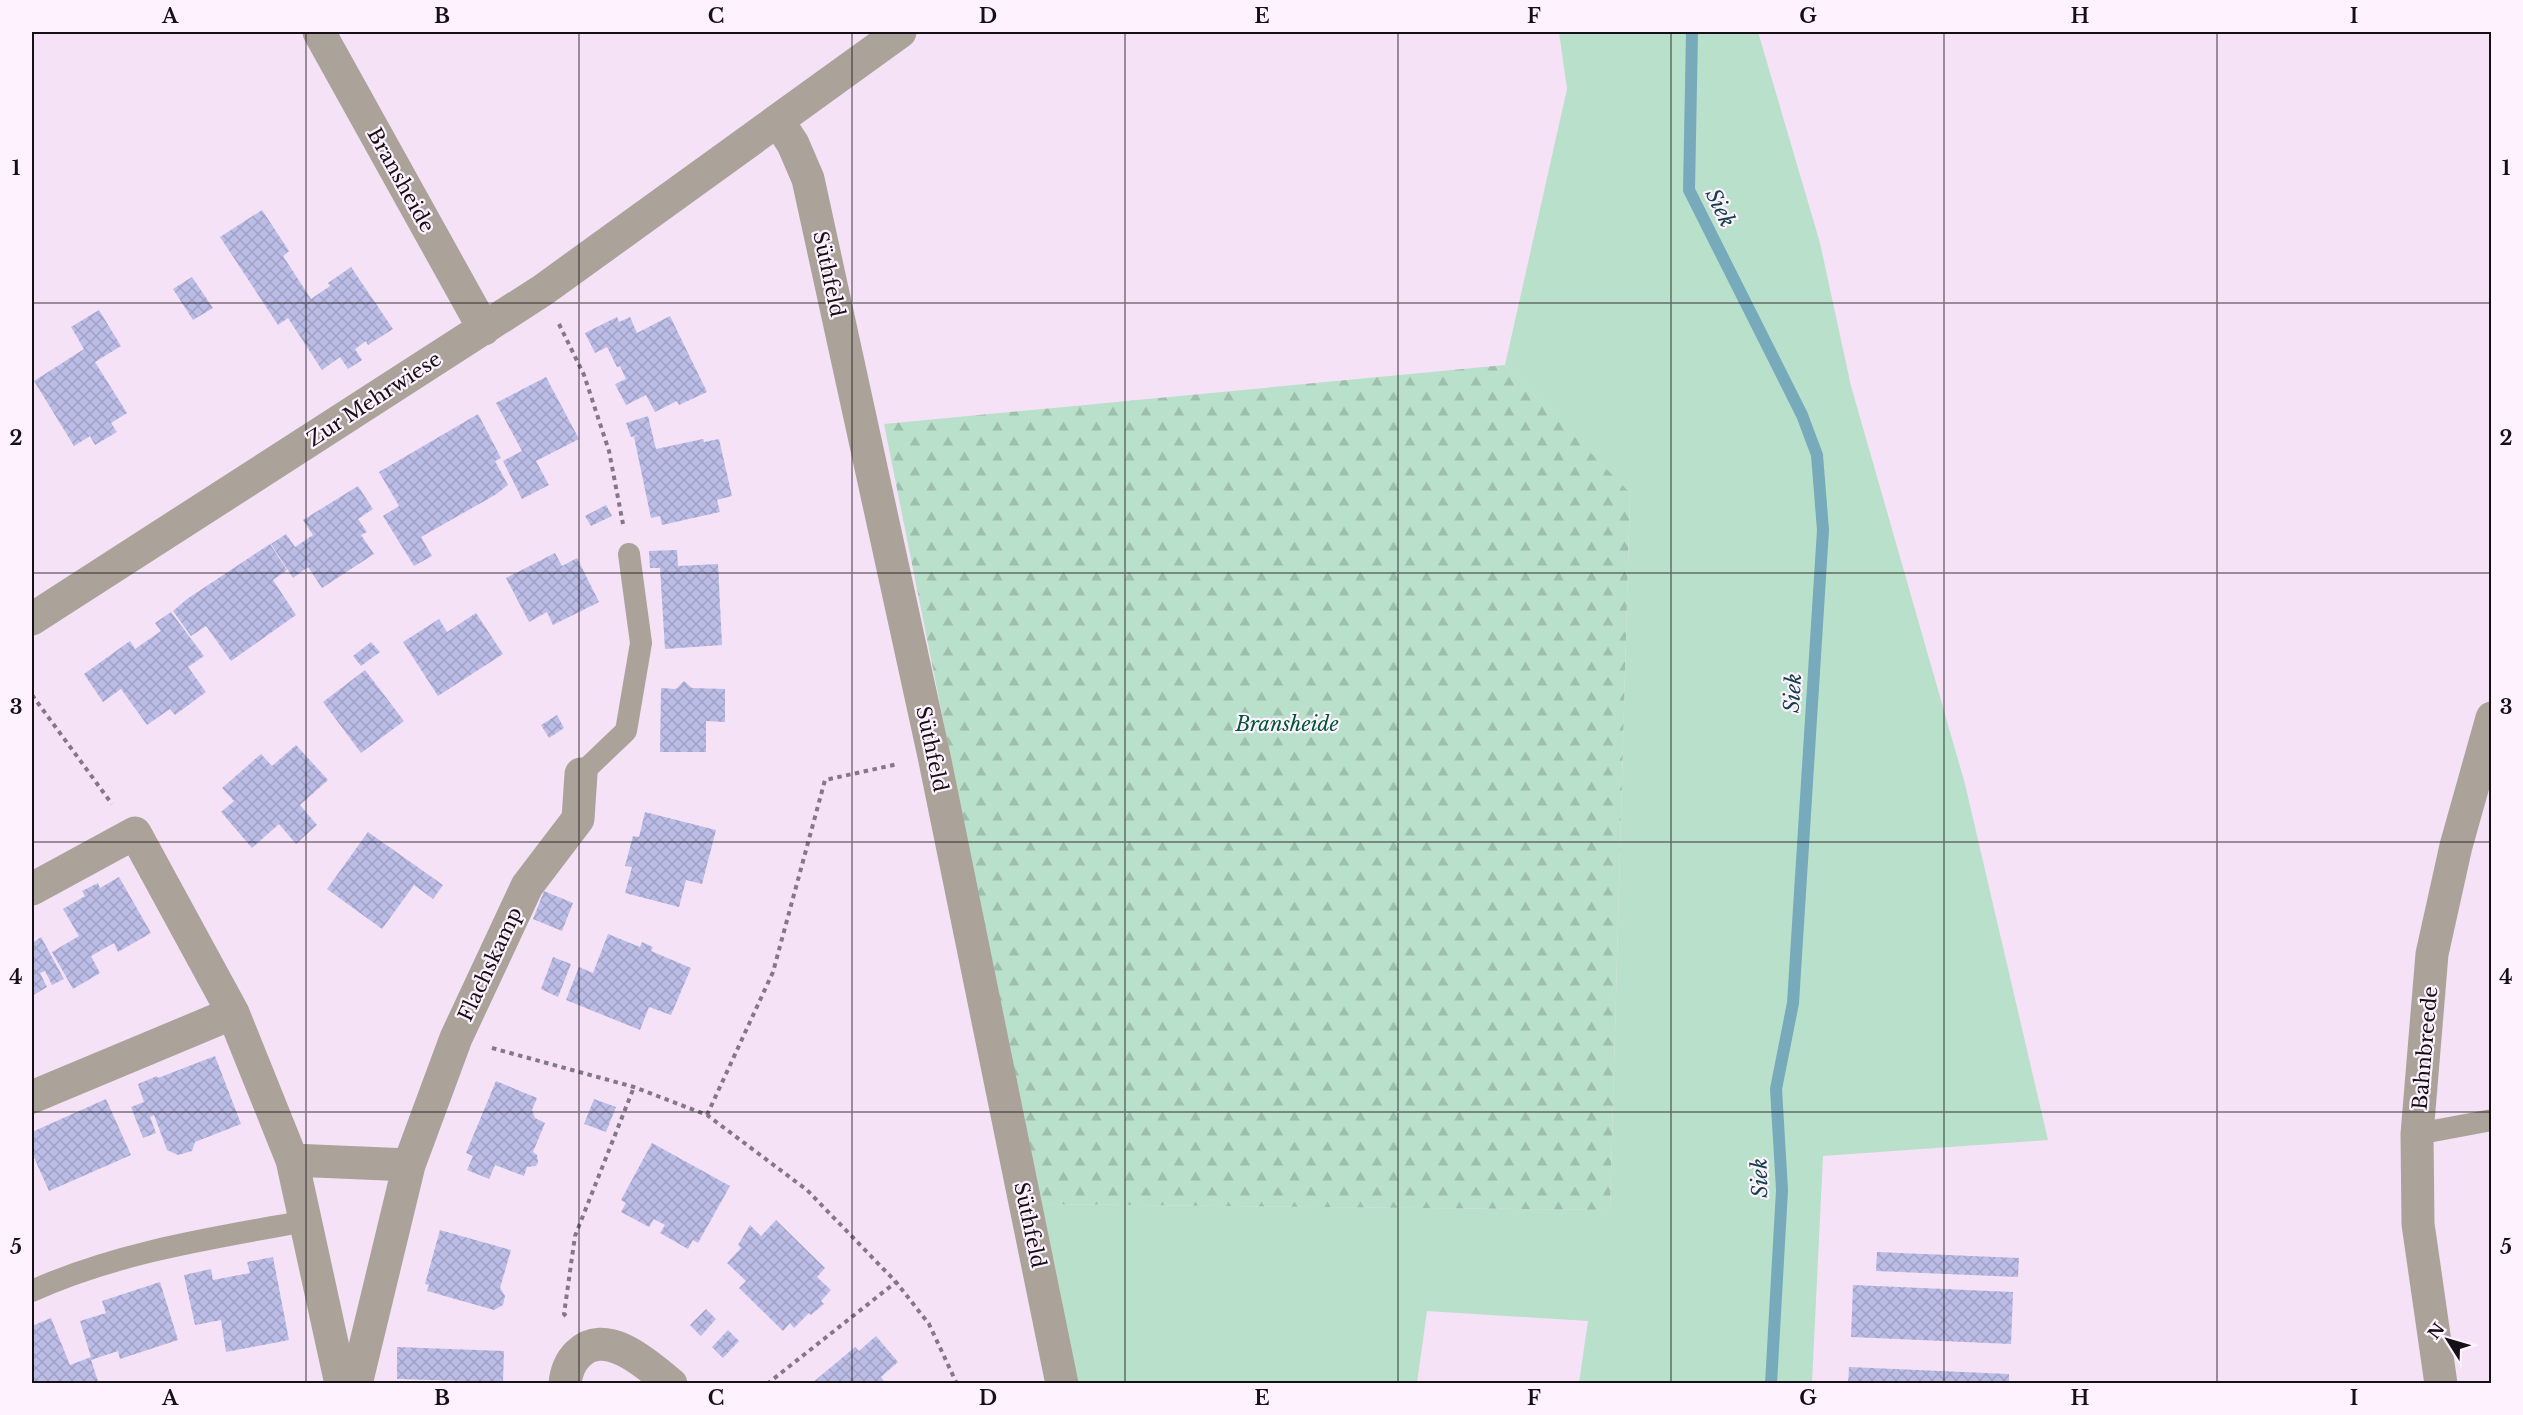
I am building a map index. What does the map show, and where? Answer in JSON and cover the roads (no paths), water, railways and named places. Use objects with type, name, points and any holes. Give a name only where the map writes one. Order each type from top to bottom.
[{"type":"street","name":"Bransheide","points":[[319,32],[484,329]]},
{"type":"street","points":[[778,122],[900,32]]},
{"type":"street","name":"Zur Mehrwiese","points":[[32,619],[543,291],[778,122]]},
{"type":"street","name":"Süthfeld","points":[[778,122],[793,144],[808,179],[934,756],[1062,1383]]},
{"type":"street","name":"Bahnbreede","points":[[2441,1383],[2418,1224],[2418,1134],[2432,954],[2456,846],[2492,718]]},
{"type":"street","name":"Flachskamp","points":[[356,1383],[409,1165],[456,1038],[527,886],[578,819],[580,774]]},
{"type":"street","points":[[32,889],[135,833],[233,1013],[292,1160],[341,1383]]},
{"type":"street","points":[[32,1097],[233,1013]]},
{"type":"street","points":[[292,1160],[409,1165]]},
{"type":"street","points":[[565,1383],[571,1361],[585,1347],[603,1343],[615,1346],[649,1366],[671,1383]]},
{"type":"lane","points":[[580,774],[626,730],[641,643],[629,554]]},
{"type":"lane","points":[[2418,1134],[2492,1120]]},
{"type":"lane","points":[[32,1291],[65,1276],[174,1245],[306,1221]]},
{"type":"waterway","name":"Siek","points":[[1692,32],[1689,190],[1802,415],[1817,455],[1823,530],[1793,1003],[1776,1089],[1782,1190],[1771,1384]]}]
